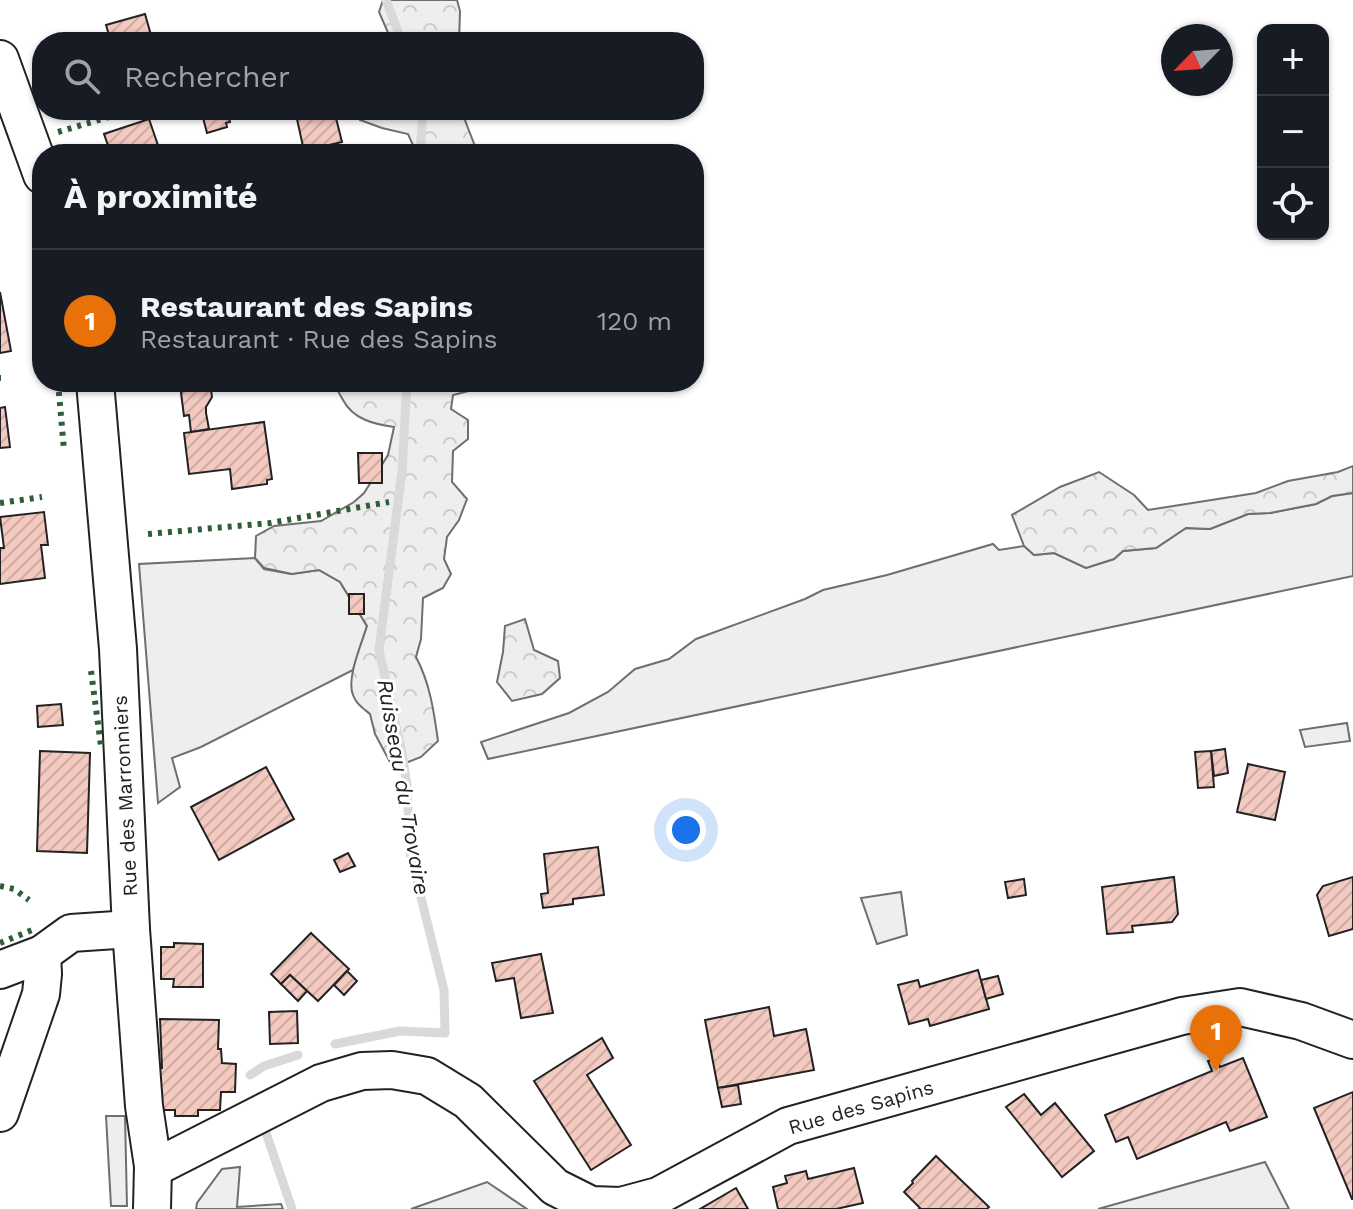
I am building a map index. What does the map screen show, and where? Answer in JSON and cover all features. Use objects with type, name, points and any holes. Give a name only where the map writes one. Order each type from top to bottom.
[{"type":"street","points":[[0,59],[32,147]]},
{"type":"street","name":"Rue des Marronniers","points":[[96,392],[118,649],[131,929],[144,1106],[153,1166],[152,1209]]},
{"type":"street","points":[[0,970],[42,954],[64,924],[131,929]]},
{"type":"street","points":[[0,1113],[41,994],[42,954]]},
{"type":"street","name":"Rue des Sapins","points":[[153,1166],[321,1083],[362,1071],[392,1070],[427,1076],[468,1101],[555,1187],[591,1205],[621,1206],[658,1196],[788,1126],[1182,1016],[1240,1007],[1301,1021],[1353,1040]]},
{"type":"green space","points":[[383,0],[457,0],[459,32],[388,32],[379,12]]},
{"type":"green space","points":[[360,120],[465,120],[474,144],[412,144],[408,134]]},
{"type":"green space","points":[[465,392],[453,395],[451,409],[468,420],[468,439],[453,451],[452,482],[467,499],[459,520],[447,537],[444,559],[451,574],[443,588],[423,598],[421,639],[416,657],[428,687],[438,741],[421,757],[398,766],[391,764],[375,734],[370,714],[353,695],[353,670],[367,626],[340,582],[319,570],[292,574],[264,568],[255,558],[256,536],[274,526],[321,521],[354,502],[364,493],[388,455],[394,427],[358,416],[339,393]]},
{"type":"green space","points":[[1353,466],[1353,493],[1332,496],[1316,504],[1248,514],[1210,529],[1186,528],[1156,548],[1123,551],[1114,559],[1086,568],[1054,553],[1034,555],[1024,546],[1012,515],[1060,487],[1099,472],[1134,495],[1148,510],[1256,493],[1288,481],[1338,472]]},
{"type":"green space","points":[[1353,493],[1353,576],[488,759],[481,742],[569,713],[608,692],[635,669],[669,659],[696,639],[823,590],[993,544],[999,550],[1024,546],[1034,555],[1054,553],[1086,568],[1114,559],[1123,551],[1156,548],[1186,528],[1210,529],[1248,514],[1316,504],[1332,496]]},
{"type":"green space","points":[[255,558],[264,569],[291,574],[319,570],[340,582],[367,626],[353,670],[201,747],[172,758],[180,787],[158,803],[139,564]]},
{"type":"green space","points":[[525,619],[534,650],[558,661],[560,678],[542,694],[512,701],[497,682],[505,626]]},
{"type":"green space","points":[[1347,723],[1350,741],[1305,747],[1300,730]]},
{"type":"green space","points":[[901,892],[907,935],[877,944],[861,898]]},
{"type":"green space","points":[[106,1116],[125,1116],[127,1206],[111,1206]]},
{"type":"green space","points":[[1265,1162],[1289,1209],[1098,1209]]},
{"type":"green space","points":[[240,1167],[237,1207],[281,1204],[283,1209],[196,1209],[197,1203],[222,1169]]},
{"type":"green space","points":[[487,1182],[527,1209],[411,1209]]},
{"type":"building","points":[[145,14],[150,32],[108,32],[106,25]]},
{"type":"building","points":[[149,120],[158,144],[108,144],[104,134]]},
{"type":"building","points":[[204,120],[230,120],[227,127],[207,133]]},
{"type":"building","points":[[297,120],[336,120],[342,142],[302,144]]},
{"type":"building","points":[[0,292],[11,351],[0,353]]},
{"type":"building","points":[[211,392],[206,407],[209,429],[191,432],[189,415],[184,416],[181,393]]},
{"type":"building","points":[[5,407],[10,447],[0,448],[0,408]]},
{"type":"building","points":[[264,422],[272,479],[267,480],[267,484],[232,489],[230,469],[189,474],[184,433]]},
{"type":"building","points":[[358,453],[382,453],[382,483],[359,483]]},
{"type":"building","points":[[44,512],[48,545],[41,545],[45,578],[0,584],[0,548],[4,548],[0,517]]},
{"type":"building","points":[[349,594],[364,594],[364,614],[349,614]]},
{"type":"building","points":[[61,704],[63,725],[38,727],[37,706]]},
{"type":"building","points":[[1225,749],[1228,773],[1214,776],[1211,751]]},
{"type":"building","points":[[40,751],[90,753],[87,853],[37,851]]},
{"type":"building","points":[[1211,751],[1214,787],[1198,788],[1195,752]]},
{"type":"building","points":[[1248,764],[1285,772],[1275,820],[1237,812]]},
{"type":"building","points":[[266,767],[294,819],[219,860],[191,807]]},
{"type":"building","points":[[598,847],[604,895],[573,899],[573,904],[543,908],[541,894],[548,893],[544,854]]},
{"type":"building","points":[[348,853],[355,866],[340,872],[334,860]]},
{"type":"building","points":[[1174,877],[1178,914],[1172,922],[1132,926],[1133,932],[1107,934],[1102,887]]},
{"type":"building","points":[[1353,877],[1353,929],[1329,936],[1317,895],[1323,886]]},
{"type":"building","points":[[1024,879],[1026,895],[1008,898],[1005,882]]},
{"type":"building","points":[[311,933],[349,969],[318,1001],[290,975],[281,984],[271,974]]},
{"type":"building","points":[[174,943],[203,944],[203,987],[173,987],[174,979],[161,979],[161,947],[174,947]]},
{"type":"building","points":[[541,954],[553,1013],[521,1018],[514,978],[496,981],[492,963]]},
{"type":"building","points":[[978,970],[989,1009],[930,1026],[928,1019],[909,1024],[898,985],[918,980],[920,987]]},
{"type":"building","points":[[347,971],[357,981],[344,995],[334,985]]},
{"type":"building","points":[[290,975],[307,991],[298,1001],[281,984]]},
{"type":"building","points":[[998,976],[1003,994],[986,999],[981,980]]},
{"type":"building","points":[[769,1007],[774,1036],[806,1029],[814,1070],[718,1088],[705,1020]]},
{"type":"building","points":[[297,1011],[298,1043],[270,1044],[269,1012]]},
{"type":"building","points":[[160,1019],[219,1020],[218,1049],[221,1049],[222,1063],[236,1064],[235,1092],[221,1092],[220,1110],[198,1110],[198,1116],[175,1116],[175,1110],[159,1110],[162,1068]]},
{"type":"building","points":[[602,1038],[613,1058],[587,1075],[631,1145],[591,1170],[534,1081]]},
{"type":"building","points":[[1217,1058],[1220,1067],[1243,1058],[1267,1117],[1230,1131],[1226,1122],[1137,1159],[1128,1137],[1116,1142],[1105,1115],[1212,1071],[1208,1061]]},
{"type":"building","points":[[738,1085],[741,1104],[722,1107],[718,1088]]},
{"type":"building","points":[[1353,1092],[1353,1199],[1352,1199],[1314,1108]]},
{"type":"building","points":[[1024,1094],[1041,1115],[1055,1103],[1094,1151],[1062,1177],[1006,1107]]},
{"type":"building","points":[[936,1156],[989,1207],[987,1209],[919,1209],[904,1192]]},
{"type":"building","points":[[854,1168],[863,1203],[836,1209],[778,1209],[773,1187],[787,1183],[785,1176],[806,1171],[808,1179]]},
{"type":"building","points":[[736,1188],[748,1209],[700,1209]]},
{"type":"waterway","name":"Ruisseau du Trovaire","points":[[386,0],[398,32]]},
{"type":"waterway","name":"Ruisseau du Trovaire","points":[[421,144],[422,120]]},
{"type":"waterway","name":"Ruisseau du Trovaire","points":[[335,1044],[400,1031],[445,1033],[444,990],[410,853],[407,785],[379,650],[402,471],[406,392]]},
{"type":"waterway","points":[[250,1075],[264,1066],[298,1055]]},
{"type":"waterway","name":"Ruisseau du Trovaire","points":[[264,1127],[292,1209]]},
{"type":"hedge","points":[[58,132],[99,120]]},
{"type":"hedge","points":[[59,392],[64,450]]},
{"type":"hedge","points":[[0,503],[42,497]]},
{"type":"hedge","points":[[148,534],[270,523],[389,502]]},
{"type":"hedge","points":[[91,671],[101,746]]},
{"type":"hedge","points":[[0,886],[14,889],[29,900]]},
{"type":"hedge","points":[[0,943],[32,930]]},
{"type":"place","name":"Restaurant des Sapins","points":[[1216,1071]]}]
